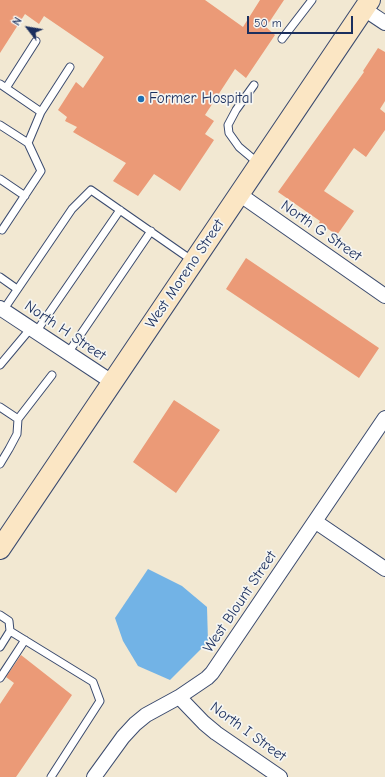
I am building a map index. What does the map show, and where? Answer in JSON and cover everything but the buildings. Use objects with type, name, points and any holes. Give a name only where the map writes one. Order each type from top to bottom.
[{"type":"street","points":[[367,4],[385,23]]},
{"type":"street","name":"West Moreno Street","points":[[0,549],[367,4]]},
{"type":"street","name":"North G Street","points":[[239,194],[385,296]]},
{"type":"street","name":"North H Street","points":[[1,311],[34,330],[112,382]]},
{"type":"street","name":"West Blount Street","points":[[94,777],[123,736],[135,724],[146,715],[179,697],[212,673],[316,522],[385,418]]},
{"type":"street","points":[[316,522],[385,569]]},
{"type":"street","name":"North I Street","points":[[179,697],[204,723],[216,733],[280,777]]},
{"type":"lane","points":[[282,39],[312,0]]},
{"type":"lane","points":[[36,41],[3,86],[41,112]]},
{"type":"lane","points":[[28,143],[41,112],[70,67]]},
{"type":"lane","points":[[254,86],[236,110],[228,125],[229,133],[239,147],[259,164]]},
{"type":"lane","points":[[0,125],[28,143],[41,171],[1,231]]},
{"type":"lane","points":[[0,179],[25,196]]},
{"type":"lane","points":[[1,311],[72,209],[91,190],[193,261]]},
{"type":"lane","points":[[0,365],[34,330],[120,210]]},
{"type":"lane","points":[[68,353],[151,231]]},
{"type":"lane","points":[[0,277],[17,289]]},
{"type":"lane","points":[[0,464],[17,434],[18,419],[52,375]]},
{"type":"lane","points":[[0,408],[18,419]]},
{"type":"lane","points":[[0,615],[9,621],[10,631],[0,647]]},
{"type":"lane","points":[[10,631],[93,682],[100,701],[51,777]]},
{"type":"lane","points":[[0,678],[25,640]]},
{"type":"water","points":[[148,569],[182,586],[207,607],[208,642],[170,680],[138,666],[123,641],[115,618]]},
{"type":"place","name":"Former Hospital","points":[[141,99]]}]
